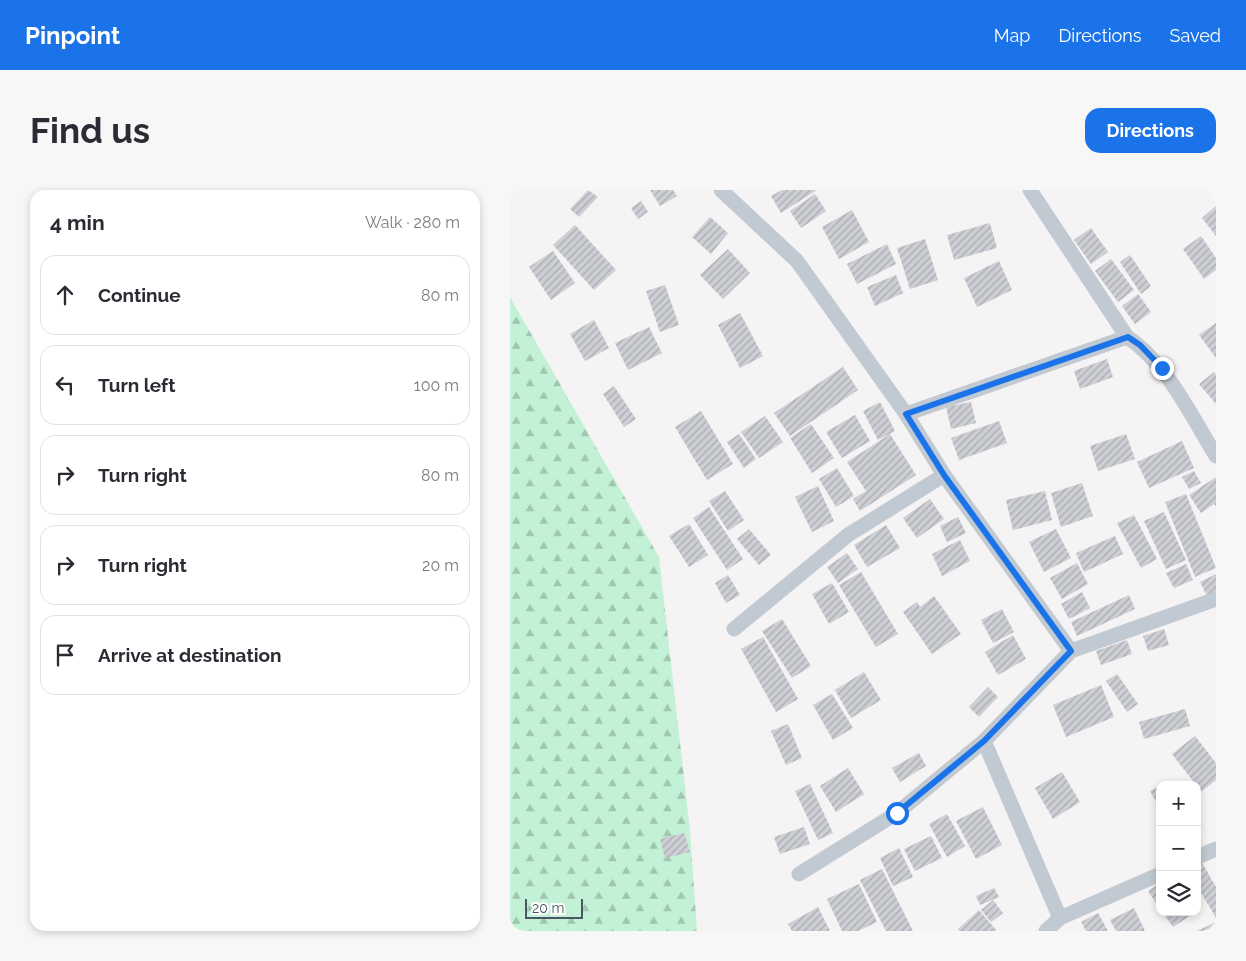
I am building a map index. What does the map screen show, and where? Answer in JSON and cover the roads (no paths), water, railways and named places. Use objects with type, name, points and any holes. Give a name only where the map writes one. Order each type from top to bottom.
[{"type":"street","points":[[721,190],[797,261],[906,414],[944,475],[1071,651]]},
{"type":"street","points":[[1030,190],[1128,337],[1140,345],[1162,368],[1216,456]]},
{"type":"street","points":[[906,414],[1128,337]]},
{"type":"street","points":[[734,629],[848,535],[944,475]]},
{"type":"street","points":[[799,874],[897,813],[984,741],[1071,651],[1216,600]]},
{"type":"street","points":[[984,741],[1060,918]]},
{"type":"street","points":[[1201,855],[1216,849]]},
{"type":"street","points":[[1046,931],[1060,918],[1156,876]]}]
